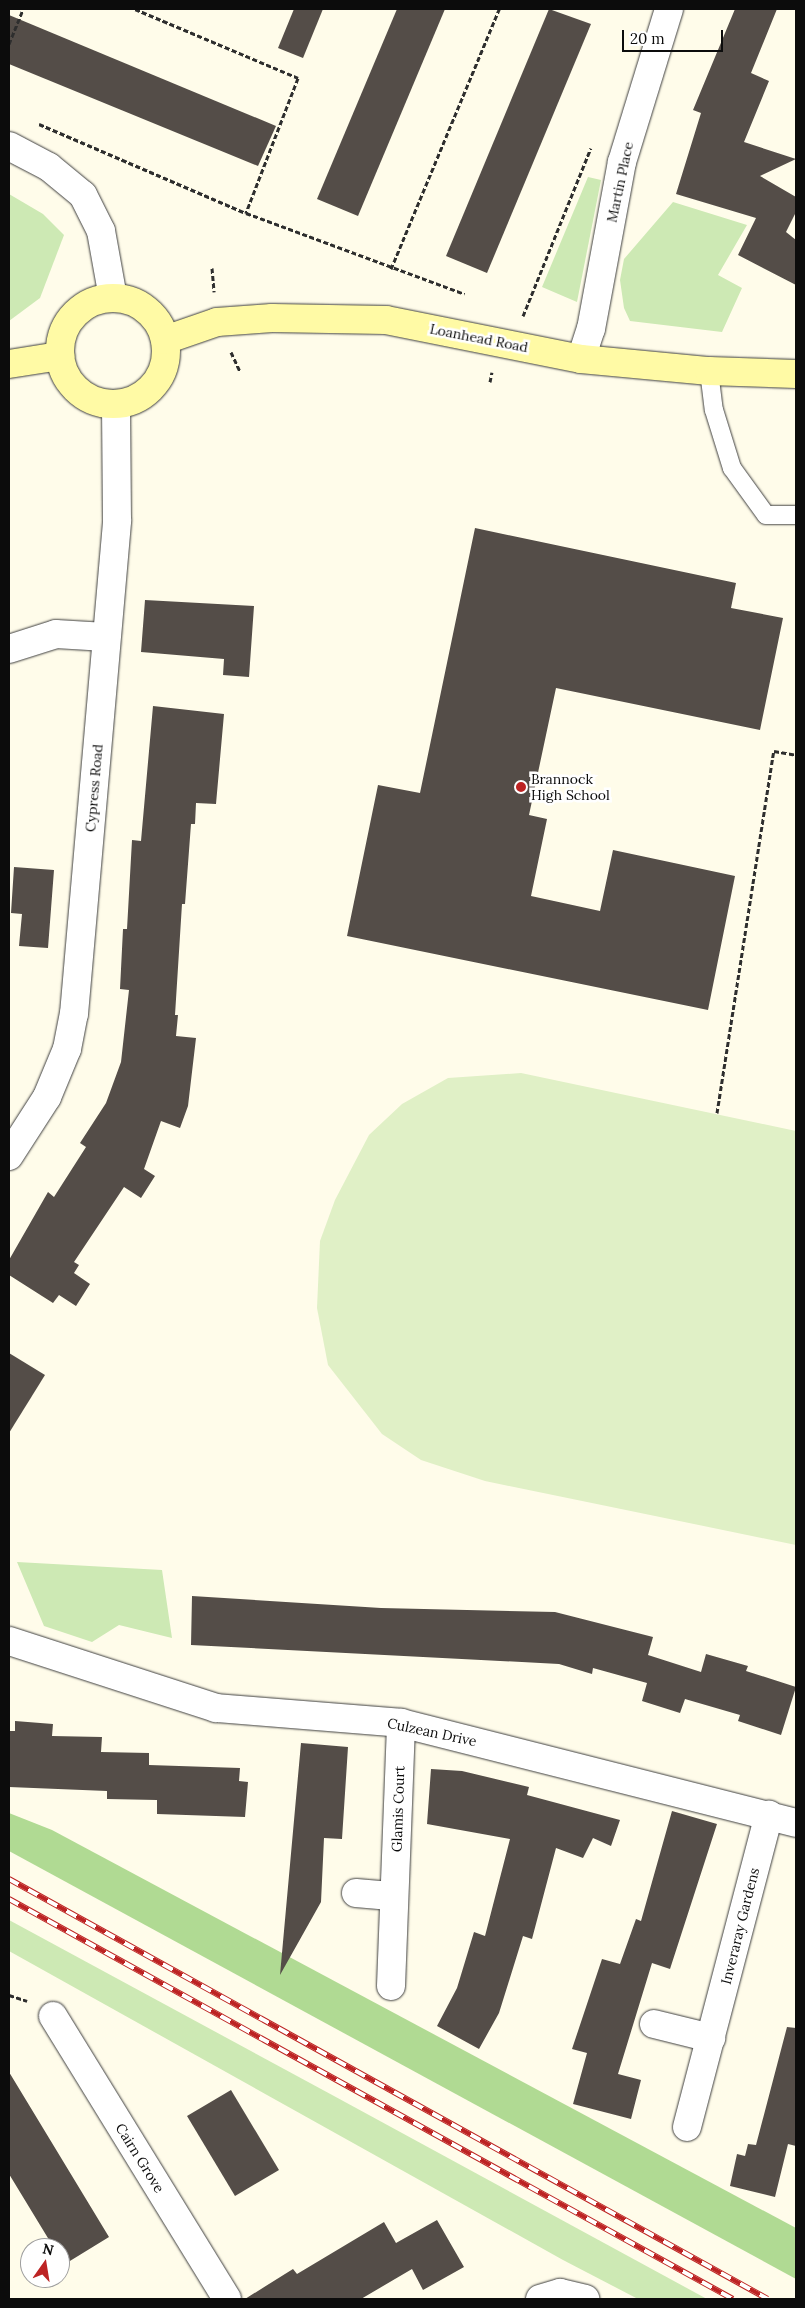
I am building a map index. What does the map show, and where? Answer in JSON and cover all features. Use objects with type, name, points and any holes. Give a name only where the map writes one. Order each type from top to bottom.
[{"type":"street","name":"Martin Place","points":[[581,359],[591,328],[622,162],[669,9]]},
{"type":"street","points":[[9,146],[49,167],[84,195],[101,231],[113,298]]},
{"type":"street","points":[[113,298],[146,309],[158,323],[165,340],[166,358],[160,375],[134,400],[116,404],[100,402],[79,391],[64,372],[60,356],[61,339],[68,322],[80,310],[113,298]]},
{"type":"street","name":"Loanhead Road","points":[[165,340],[217,322],[272,318],[386,320],[581,359],[709,371],[796,374]]},
{"type":"street","points":[[9,364],[60,356]]},
{"type":"street","name":"Cypress Road","points":[[9,1156],[47,1097],[67,1050],[74,1014],[117,520],[116,404]]},
{"type":"street","points":[[9,649],[56,634],[106,637]]},
{"type":"street","name":"Culzean Drive","points":[[9,1641],[216,1708],[401,1723],[769,1814],[796,1823]]},
{"type":"street","name":"Glamis Court","points":[[391,1986],[401,1723]]},
{"type":"street","name":"Inveraray Gardens","points":[[687,2127],[769,1814]]},
{"type":"street","points":[[356,1893],[394,1896]]},
{"type":"street","name":"Cairn Grove","points":[[53,2016],[227,2299]]},
{"type":"street","points":[[654,2024],[711,2038]]},
{"type":"street","points":[[540,2299],[560,2294],[585,2299]]},
{"type":"lane","points":[[709,371],[714,410],[732,468],[766,515],[796,515]]},
{"type":"path","points":[[9,44],[23,9]]},
{"type":"path","points":[[135,9],[298,78],[246,213]]},
{"type":"path","points":[[391,269],[499,9]]},
{"type":"path","points":[[36,123],[246,213],[391,269],[465,294]]},
{"type":"path","points":[[523,317],[594,142]]},
{"type":"path","points":[[717,1112],[774,751],[796,755]]},
{"type":"green space","points":[[588,177],[601,180],[577,302],[542,287]]},
{"type":"green space","points":[[9,194],[43,214],[64,235],[40,298],[9,321]]},
{"type":"green space","points":[[673,202],[747,225],[718,275],[742,288],[722,332],[630,321],[624,308],[620,280],[624,259]]},
{"type":"green space","points":[[521,1073],[796,1131],[796,1545],[485,1481],[421,1460],[382,1434],[328,1365],[317,1308],[320,1241],[335,1200],[369,1135],[402,1104],[448,1078]]},
{"type":"green space","points":[[17,1562],[162,1570],[172,1638],[119,1625],[92,1642],[44,1626]]},
{"type":"green space","points":[[9,1813],[52,1830],[796,2228],[796,2279],[9,1851]]},
{"type":"green space","points":[[9,1920],[707,2299],[638,2299],[563,2260],[9,1951]]},
{"type":"building","points":[[294,9],[323,9],[303,58],[278,48]]},
{"type":"building","points":[[397,9],[445,9],[358,216],[317,199]]},
{"type":"building","points":[[549,9],[591,24],[487,273],[446,256]]},
{"type":"building","points":[[735,9],[777,9],[751,73],[769,81],[744,142],[796,159],[760,176],[796,197],[796,212],[786,232],[796,240],[796,285],[738,255],[756,218],[676,194],[701,113],[693,110]]},
{"type":"building","points":[[9,15],[276,126],[258,166],[9,64]]},
{"type":"building","points":[[475,528],[736,583],[731,608],[783,618],[760,730],[556,688],[529,815],[547,819],[531,896],[600,911],[613,850],[735,876],[708,1010],[347,936],[378,785],[420,793]]},
{"type":"building","points":[[145,600],[254,606],[249,677],[223,675],[224,659],[141,652]]},
{"type":"building","points":[[153,706],[224,714],[216,804],[196,803],[195,824],[191,824],[185,904],[182,904],[175,1015],[178,1015],[176,1036],[196,1038],[188,1106],[180,1128],[161,1121],[144,1169],[155,1176],[141,1198],[124,1187],[74,1262],[79,1265],[74,1273],[90,1284],[76,1306],[59,1295],[53,1303],[9,1275],[9,1260],[48,1192],[54,1197],[86,1147],[80,1143],[106,1103],[121,1062],[129,990],[120,989],[123,929],[127,929],[132,840],[141,841]]},
{"type":"building","points":[[14,867],[54,870],[48,948],[19,946],[22,914],[11,913]]},
{"type":"building","points":[[9,1353],[45,1375],[9,1433]]},
{"type":"building","points":[[192,1596],[381,1608],[555,1612],[653,1637],[648,1655],[701,1672],[706,1654],[748,1666],[746,1671],[796,1687],[781,1735],[738,1721],[740,1715],[685,1699],[680,1713],[642,1701],[647,1683],[593,1668],[592,1674],[559,1664],[191,1645]]},
{"type":"building","points":[[15,1721],[53,1724],[52,1736],[102,1737],[101,1752],[149,1753],[149,1765],[240,1768],[239,1781],[248,1782],[245,1817],[157,1814],[157,1800],[107,1799],[107,1791],[9,1787],[9,1731],[15,1731]]},
{"type":"building","points":[[301,1743],[348,1747],[342,1839],[324,1838],[321,1902],[280,1975]]},
{"type":"building","points":[[431,1769],[462,1771],[529,1787],[527,1795],[620,1820],[611,1846],[593,1838],[583,1858],[556,1848],[532,1939],[523,1936],[499,2013],[479,2049],[437,2026],[457,1988],[474,1932],[485,1936],[510,1839],[427,1824]]},
{"type":"building","points":[[672,1811],[717,1824],[670,1969],[652,1963],[618,2074],[641,2080],[631,2119],[573,2104],[587,2053],[572,2049],[602,1959],[620,1964],[636,1919],[641,1921]]},
{"type":"building","points":[[787,2027],[796,2028],[796,2146],[788,2144],[775,2197],[730,2186],[737,2154],[745,2156],[748,2144],[756,2145]]},
{"type":"building","points":[[9,2072],[109,2237],[70,2261],[70,2238],[48,2238],[9,2174]]},
{"type":"building","points":[[231,2090],[279,2170],[235,2196],[187,2116]]},
{"type":"building","points":[[437,2220],[464,2267],[423,2290],[412,2269],[361,2299],[245,2299],[293,2269],[297,2274],[384,2222],[396,2243]]},
{"type":"railway","points":[[9,1879],[768,2299]]},
{"type":"railway","points":[[9,1899],[733,2299]]},
{"type":"place","name":"Brannock High School","points":[[521,787]]}]
